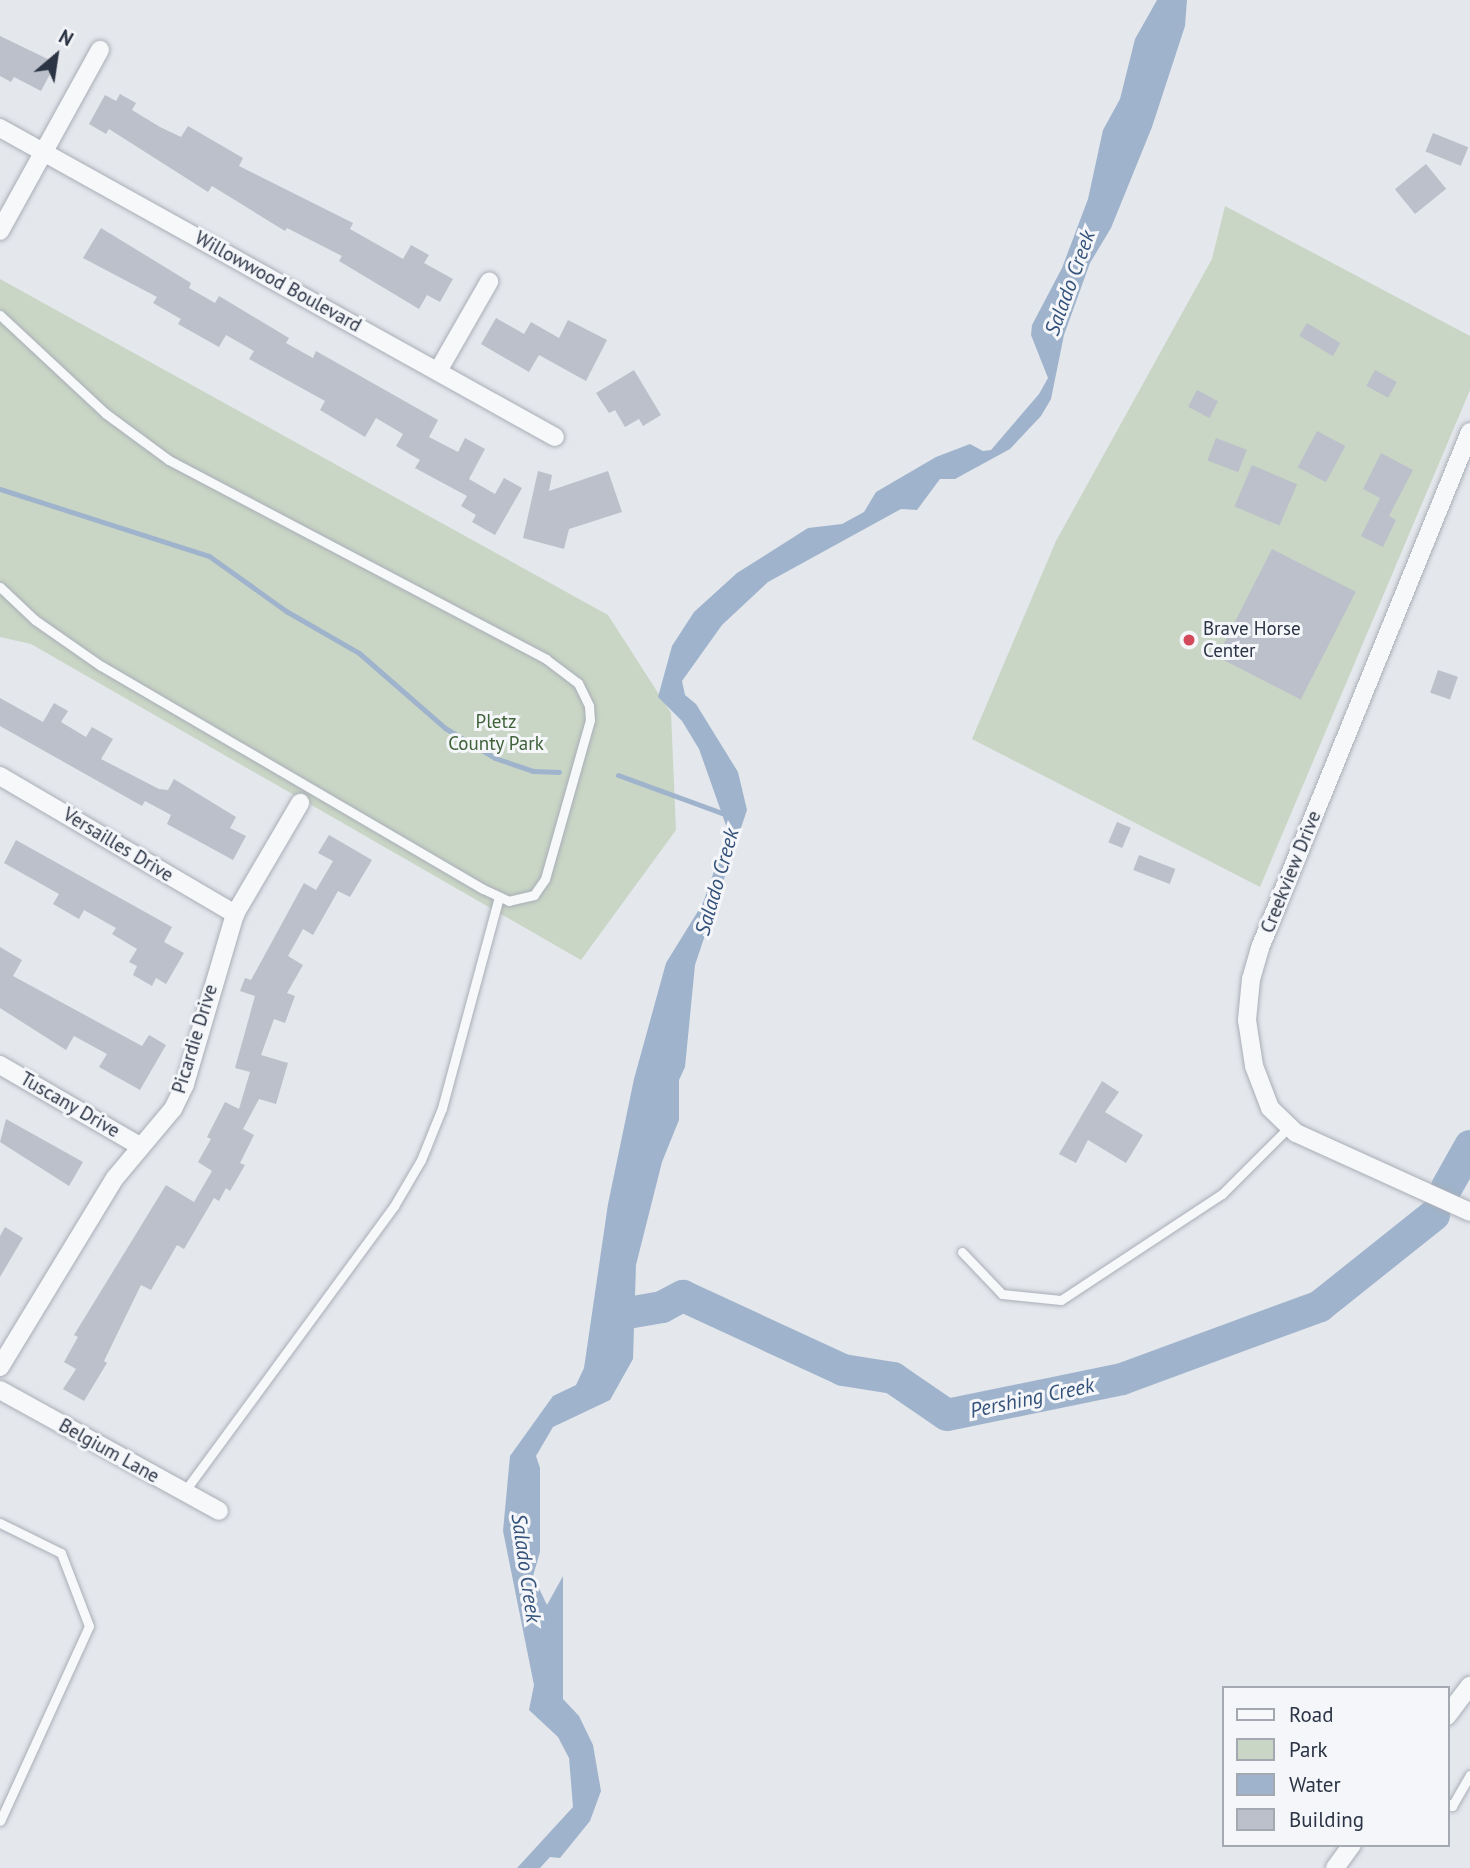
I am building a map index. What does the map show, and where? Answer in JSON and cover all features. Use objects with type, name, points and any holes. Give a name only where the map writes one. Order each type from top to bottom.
[{"type":"street","points":[[0,230],[100,50]]},
{"type":"street","name":"Willowwood Boulevard","points":[[0,128],[555,437]]},
{"type":"street","points":[[438,371],[489,282]]},
{"type":"street","name":"Creekview Drive","points":[[1470,432],[1251,979],[1247,1020],[1254,1066],[1270,1108],[1289,1127],[1333,1153],[1470,1212]]},
{"type":"street","name":"Versailles Drive","points":[[0,776],[235,914]]},
{"type":"street","name":"Picardie Drive","points":[[0,1367],[76,1237],[140,1146],[173,1109],[185,1084],[235,914],[300,803]]},
{"type":"street","name":"Tuscany Drive","points":[[0,1065],[140,1146]]},
{"type":"street","name":"Belgium Lane","points":[[0,1390],[219,1511]]},
{"type":"street","points":[[1449,1714],[1469,1689]]},
{"type":"street","points":[[1336,1867],[1351,1847]]},
{"type":"lane","points":[[0,315],[105,413],[169,460],[545,659],[578,683],[589,706],[590,720],[545,879],[534,895],[509,901],[499,897],[100,666],[35,620],[0,587]]},
{"type":"lane","points":[[184,1492],[394,1206],[421,1160],[442,1108],[499,897]]},
{"type":"lane","points":[[962,1252],[1002,1294],[1061,1300],[1223,1194],[1289,1127]]},
{"type":"lane","points":[[0,1523],[61,1553],[89,1626],[0,1821]]},
{"type":"lane","points":[[1449,1804],[1452,1806],[1470,1775]]},
{"type":"green space","name":"Brave Horse Center","points":[[1225,206],[1470,336],[1470,390],[1260,887],[972,739],[1056,541],[1212,259]]},
{"type":"green space","name":"Pletz County Park","points":[[0,279],[608,615],[671,713],[676,830],[581,960],[31,644],[0,637]]},
{"type":"water","name":"Salado Creek","points":[[1157,0],[1187,0],[1185,26],[1152,127],[1111,228],[1090,263],[1064,335],[1051,399],[1041,416],[1010,449],[955,479],[940,479],[917,510],[901,509],[768,582],[722,625],[682,681],[685,695],[696,704],[738,772],[747,810],[695,965],[685,1067],[679,1080],[679,1120],[662,1162],[636,1265],[633,1359],[610,1400],[553,1427],[536,1456],[540,1468],[540,1552],[533,1576],[547,1605],[563,1576],[563,1699],[579,1716],[593,1745],[601,1791],[590,1821],[560,1858],[550,1857],[540,1868],[517,1868],[573,1807],[569,1758],[558,1737],[529,1710],[534,1685],[503,1531],[510,1456],[553,1396],[576,1385],[584,1368],[608,1204],[634,1079],[666,963],[703,903],[728,831],[699,749],[682,721],[658,697],[672,646],[694,612],[737,573],[808,528],[842,524],[864,512],[876,492],[936,457],[970,444],[983,451],[991,450],[1039,394],[1048,378],[1031,335],[1032,325],[1062,268],[1088,199],[1103,130],[1120,99],[1135,39]]},
{"type":"building","points":[[0,36],[56,63],[41,91],[14,77],[11,82],[0,76]]},
{"type":"building","points":[[120,94],[136,103],[132,110],[160,127],[181,137],[188,126],[243,158],[239,166],[353,223],[350,229],[403,259],[411,245],[429,255],[424,263],[453,279],[440,302],[427,295],[419,309],[339,261],[342,256],[287,228],[285,231],[212,186],[208,192],[109,129],[106,134],[89,124],[105,95],[116,101]]},
{"type":"building","points":[[1433,133],[1468,147],[1461,166],[1426,152]]},
{"type":"building","points":[[1426,164],[1446,189],[1415,214],[1395,189]]},
{"type":"building","points":[[101,228],[191,283],[189,288],[215,303],[219,296],[289,338],[286,343],[313,358],[316,351],[438,420],[429,437],[458,452],[465,438],[485,449],[469,479],[495,494],[504,478],[522,488],[495,535],[472,522],[476,515],[461,506],[467,496],[415,468],[420,460],[396,446],[403,434],[376,418],[365,437],[320,410],[325,401],[249,359],[254,351],[226,335],[219,347],[178,324],[181,319],[153,303],[157,297],[83,258]]},
{"type":"building","points":[[496,318],[524,334],[531,322],[559,338],[568,320],[607,340],[586,381],[539,355],[529,372],[481,344]]},
{"type":"building","points":[[1307,323],[1340,343],[1333,356],[1299,336]]},
{"type":"building","points":[[634,370],[661,415],[643,426],[639,419],[625,427],[615,410],[609,413],[596,393]]},
{"type":"building","points":[[1375,370],[1397,382],[1388,398],[1366,386]]},
{"type":"building","points":[[1197,390],[1218,401],[1209,418],[1188,407]]},
{"type":"building","points":[[1317,431],[1345,446],[1326,482],[1298,467]]},
{"type":"building","points":[[1216,438],[1247,450],[1238,472],[1207,460]]},
{"type":"building","points":[[1381,453],[1413,470],[1389,516],[1396,520],[1383,547],[1361,536],[1380,498],[1363,489]]},
{"type":"building","points":[[1252,465],[1297,484],[1280,526],[1234,506]]},
{"type":"building","points":[[538,471],[552,475],[549,491],[608,471],[622,512],[569,529],[564,549],[523,538]]},
{"type":"building","points":[[1272,549],[1356,592],[1301,699],[1217,657]]},
{"type":"building","points":[[1438,670],[1458,677],[1450,700],[1430,693]]},
{"type":"building","points":[[0,698],[43,722],[54,703],[68,711],[61,722],[86,737],[92,727],[113,739],[101,759],[159,789],[168,790],[174,779],[236,817],[230,828],[246,836],[233,860],[167,824],[171,815],[145,801],[142,806],[0,726]]},
{"type":"building","points":[[1117,822],[1131,828],[1122,848],[1108,842]]},
{"type":"building","points":[[329,835],[372,860],[350,897],[338,891],[313,935],[303,929],[288,956],[303,965],[287,993],[295,996],[285,1023],[274,1019],[261,1055],[288,1063],[276,1104],[259,1099],[243,1129],[254,1135],[240,1163],[245,1165],[230,1191],[226,1188],[219,1201],[214,1198],[184,1249],[177,1245],[151,1290],[141,1285],[104,1361],[107,1363],[84,1401],[63,1389],[76,1369],[64,1362],[78,1337],[74,1335],[166,1185],[194,1202],[212,1171],[198,1162],[211,1139],[207,1137],[225,1102],[239,1109],[250,1072],[235,1068],[255,996],[240,991],[245,978],[251,980],[304,883],[316,890],[333,861],[318,853]]},
{"type":"building","points":[[16,840],[172,927],[164,942],[184,953],[166,984],[156,978],[152,986],[133,975],[137,966],[129,962],[137,949],[112,934],[116,928],[84,910],[79,919],[53,904],[59,894],[4,863]]},
{"type":"building","points":[[1139,855],[1175,869],[1170,884],[1133,870]]},
{"type":"building","points":[[0,947],[22,960],[13,976],[142,1046],[149,1035],[166,1045],[140,1090],[99,1067],[107,1054],[74,1036],[66,1050],[0,1008]]},
{"type":"building","points":[[1102,1081],[1119,1092],[1105,1112],[1143,1135],[1126,1163],[1088,1140],[1076,1163],[1059,1154]]},
{"type":"building","points":[[6,1119],[83,1162],[69,1186],[0,1142]]},
{"type":"building","points":[[5,1227],[23,1238],[0,1277],[0,1236]]},
{"type":"waterway","points":[[0,489],[209,556],[286,611],[359,653],[445,728],[495,758],[533,771],[559,772]]},
{"type":"waterway","points":[[618,775],[730,816]]},
{"type":"waterway","name":"Pershing Creek","points":[[1447,1187],[1470,1146]]},
{"type":"waterway","name":"Pershing Creek","points":[[616,1315],[662,1307],[683,1296],[843,1370],[893,1378],[947,1415],[1122,1379],[1320,1306],[1434,1215]]},
{"type":"place","name":"Brave Horse Center","points":[[1189,640]]}]
